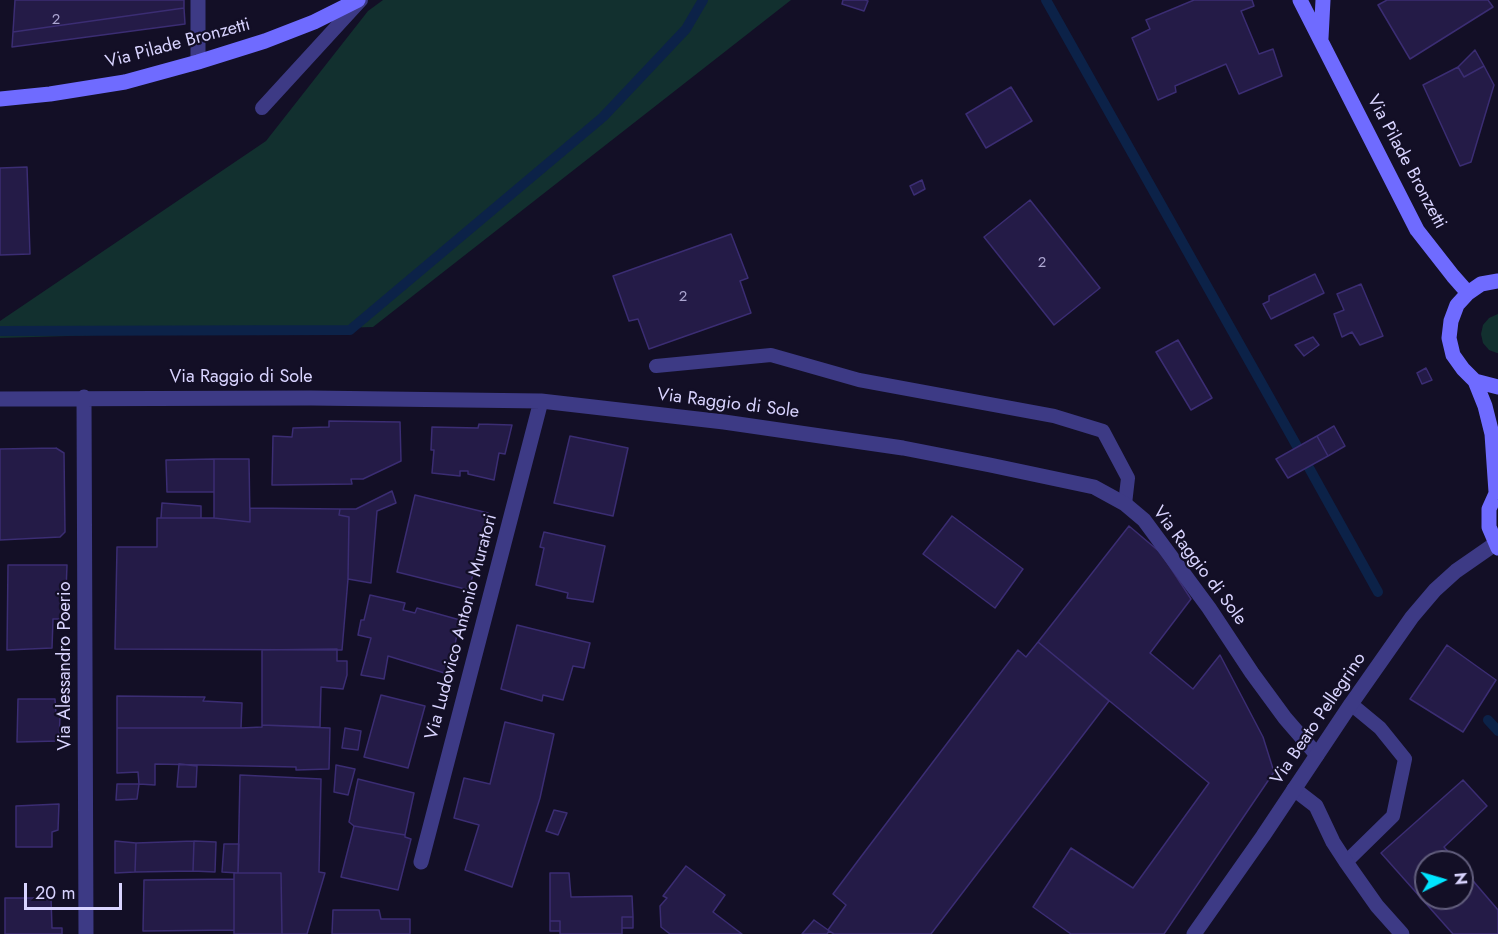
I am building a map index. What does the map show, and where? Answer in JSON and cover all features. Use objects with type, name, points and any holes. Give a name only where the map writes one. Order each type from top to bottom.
[{"type":"main road","name":"Via Pilade Bronzetti","points":[[0,99],[125,82],[198,62],[314,22],[359,0]]},
{"type":"main road","name":"Via Pilade Bronzetti","points":[[1300,0],[1417,230],[1468,292]]},
{"type":"main road","name":"Via Pilade Bronzetti","points":[[1322,41],[1323,0]]},
{"type":"main road","points":[[1498,280],[1481,284],[1468,292],[1457,305],[1451,321],[1449,338],[1453,355],[1462,369],[1476,381],[1498,387]]},
{"type":"main road","points":[[1476,381],[1492,434],[1497,491],[1490,509],[1489,527],[1496,546]]},
{"type":"street","points":[[198,0],[198,62]]},
{"type":"street","name":"Via Alessandro Poerio","points":[[84,398],[86,934]]},
{"type":"street","name":"Via Raggio di Sole","points":[[0,399],[311,398],[541,401],[724,422],[903,448],[1094,487],[1125,504],[1144,520],[1209,608],[1285,718],[1317,755]]},
{"type":"street","name":"Via Ludovico Antonio Muratori","points":[[422,862],[541,401]]},
{"type":"street","name":"Via Beato Pellegrino","points":[[1194,934],[1412,617],[1435,590],[1456,571],[1496,546]]},
{"type":"street","points":[[1294,789],[1316,806],[1333,842],[1346,862],[1377,906],[1402,934]]},
{"type":"lane","points":[[262,108],[359,0]]},
{"type":"lane","points":[[656,366],[771,355],[859,380],[1054,416],[1103,431],[1128,478],[1125,504]]},
{"type":"lane","points":[[1346,862],[1393,816],[1405,759],[1380,728],[1351,704]]},
{"type":"green space","points":[[383,0],[791,0],[373,327],[0,338],[0,321],[266,141],[368,11]]},
{"type":"green space","points":[[1498,314],[1497,353],[1489,350],[1483,343],[1481,334],[1483,325],[1489,318]]},
{"type":"building","points":[[15,0],[184,0],[184,8],[13,32]]},
{"type":"building","points":[[843,0],[868,1],[864,11],[842,4]]},
{"type":"building","points":[[1194,0],[1252,0],[1254,6],[1241,11],[1259,54],[1273,49],[1282,76],[1239,94],[1226,64],[1175,86],[1176,92],[1158,100],[1132,38],[1150,29],[1146,20]]},
{"type":"building","points":[[1387,0],[1488,0],[1493,7],[1410,59],[1378,5]]},
{"type":"building","points":[[184,8],[185,24],[12,47],[13,32]]},
{"type":"building","points":[[1475,50],[1484,66],[1464,77],[1458,67]]},
{"type":"building","points":[[1484,66],[1494,85],[1471,162],[1460,166],[1423,85],[1458,67],[1464,77]]},
{"type":"building","points":[[1011,87],[1032,121],[986,148],[966,114]]},
{"type":"building","points":[[27,167],[30,254],[0,255],[0,168]]},
{"type":"building","points":[[922,180],[925,189],[914,195],[910,186]]},
{"type":"building","points":[[1030,200],[1100,288],[1054,325],[984,237]]},
{"type":"building","points":[[731,234],[748,278],[740,281],[751,313],[649,349],[638,319],[629,321],[613,276]]},
{"type":"building","points":[[1315,274],[1324,293],[1271,319],[1263,304],[1269,301],[1269,296]]},
{"type":"building","points":[[1361,284],[1383,336],[1360,345],[1352,332],[1342,337],[1334,314],[1344,310],[1337,294]]},
{"type":"building","points":[[1313,337],[1319,345],[1304,356],[1295,345]]},
{"type":"building","points":[[1178,340],[1212,398],[1191,410],[1156,352]]},
{"type":"building","points":[[1426,368],[1432,380],[1422,384],[1417,373]]},
{"type":"building","points":[[329,421],[400,422],[401,461],[363,479],[351,479],[352,484],[272,485],[273,436],[292,437],[293,428],[329,427]]},
{"type":"building","points":[[479,424],[512,425],[505,454],[499,453],[494,480],[468,474],[468,471],[460,471],[460,476],[432,473],[434,450],[431,450],[432,427],[478,428]]},
{"type":"building","points":[[1334,426],[1345,446],[1328,456],[1317,436]]},
{"type":"building","points":[[570,436],[628,448],[613,516],[554,503]]},
{"type":"building","points":[[1317,436],[1328,456],[1288,478],[1276,459]]},
{"type":"building","points":[[56,448],[64,453],[65,532],[60,537],[0,540],[0,449]]},
{"type":"building","points":[[214,459],[214,492],[167,492],[166,460]]},
{"type":"building","points":[[214,459],[249,459],[250,522],[214,518]]},
{"type":"building","points":[[392,491],[396,503],[377,511],[371,583],[348,579],[349,517],[339,515],[340,509],[356,509]]},
{"type":"building","points":[[415,495],[488,513],[469,590],[397,572]]},
{"type":"building","points":[[162,503],[201,506],[201,518],[161,518]]},
{"type":"building","points":[[250,508],[340,509],[339,515],[349,517],[348,579],[342,650],[115,649],[117,547],[157,547],[157,518],[214,518],[250,522]]},
{"type":"building","points":[[952,516],[1023,569],[995,608],[923,554]]},
{"type":"building","points":[[1129,526],[1161,553],[1191,599],[1150,653],[1193,689],[1220,655],[1263,737],[1274,772],[1164,934],[1071,934],[1033,907],[1071,848],[1133,888],[1209,783],[1038,642]]},
{"type":"building","points":[[544,532],[605,546],[593,602],[567,598],[568,593],[536,585],[544,548],[540,547]]},
{"type":"building","points":[[8,565],[67,565],[65,619],[53,619],[52,648],[7,650]]},
{"type":"building","points":[[370,595],[405,603],[403,610],[415,613],[417,608],[460,620],[451,675],[388,656],[384,679],[361,675],[371,638],[358,635]]},
{"type":"building","points":[[517,625],[590,643],[584,668],[573,666],[563,700],[543,695],[542,701],[501,689]]},
{"type":"building","points":[[1038,642],[1109,701],[931,934],[834,934],[829,931],[846,905],[833,894],[1018,650],[1026,657]]},
{"type":"building","points":[[1447,645],[1496,680],[1463,732],[1410,699]]},
{"type":"building","points":[[337,649],[337,661],[347,661],[347,675],[343,689],[321,687],[320,727],[262,725],[262,650]]},
{"type":"building","points":[[381,695],[425,706],[408,768],[364,757]]},
{"type":"building","points":[[117,696],[205,697],[203,701],[242,703],[241,728],[117,728]]},
{"type":"building","points":[[18,699],[55,699],[56,714],[60,716],[59,741],[17,742]]},
{"type":"building","points":[[505,722],[554,734],[540,798],[512,887],[465,870],[479,825],[454,818],[464,778],[490,784]]},
{"type":"building","points":[[262,725],[330,728],[329,769],[296,770],[296,767],[155,764],[155,785],[139,784],[138,772],[117,773],[117,728],[241,728],[262,727]]},
{"type":"building","points":[[345,728],[361,731],[358,750],[342,748]]},
{"type":"building","points":[[179,764],[197,766],[196,787],[177,787]]},
{"type":"building","points":[[336,765],[355,769],[348,795],[334,792]]},
{"type":"building","points":[[240,775],[321,779],[319,872],[325,873],[307,934],[282,934],[281,873],[238,873]]},
{"type":"building","points":[[358,779],[414,793],[405,835],[354,826],[349,822]]},
{"type":"building","points":[[1463,780],[1487,806],[1444,847],[1447,850],[1414,850],[1414,890],[1381,853]]},
{"type":"building","points":[[117,784],[139,784],[137,799],[116,800]]},
{"type":"building","points":[[59,804],[58,830],[52,832],[52,847],[16,847],[16,806]]},
{"type":"building","points":[[554,810],[567,813],[558,835],[546,831]]},
{"type":"building","points":[[354,826],[405,835],[411,839],[398,890],[341,877]]},
{"type":"building","points":[[115,841],[136,843],[135,872],[115,873]]},
{"type":"building","points":[[194,841],[216,842],[215,872],[193,871]]},
{"type":"building","points":[[194,841],[193,871],[135,872],[136,843]]},
{"type":"building","points":[[224,844],[239,844],[238,873],[222,872]]},
{"type":"building","points":[[686,866],[725,895],[713,912],[742,934],[670,934],[661,927],[660,906],[667,898],[663,896]]},
{"type":"building","points":[[234,873],[281,873],[282,934],[234,934]]},
{"type":"building","points":[[550,873],[569,873],[571,897],[632,896],[633,917],[622,917],[622,934],[560,934],[560,921],[550,921]]},
{"type":"building","points":[[234,879],[234,930],[143,931],[144,880]]},
{"type":"building","points":[[1474,882],[1498,910],[1498,934],[1453,934],[1432,910],[1474,910]]},
{"type":"building","points":[[5,898],[51,898],[52,928],[62,928],[62,934],[5,934]]},
{"type":"building","points":[[333,910],[379,910],[381,919],[410,919],[410,934],[332,934]]},
{"type":"building","points":[[622,917],[633,917],[633,928],[622,928]]},
{"type":"building","points":[[814,920],[829,931],[827,934],[802,934]]},
{"type":"building","points":[[550,921],[560,921],[560,931],[550,931]]},
{"type":"waterway","points":[[0,331],[350,330],[603,117],[686,29],[703,0]]},
{"type":"waterway","points":[[1046,0],[1298,448]]},
{"type":"waterway","points":[[1308,466],[1378,592]]},
{"type":"waterway","points":[[1488,720],[1498,731]]}]
